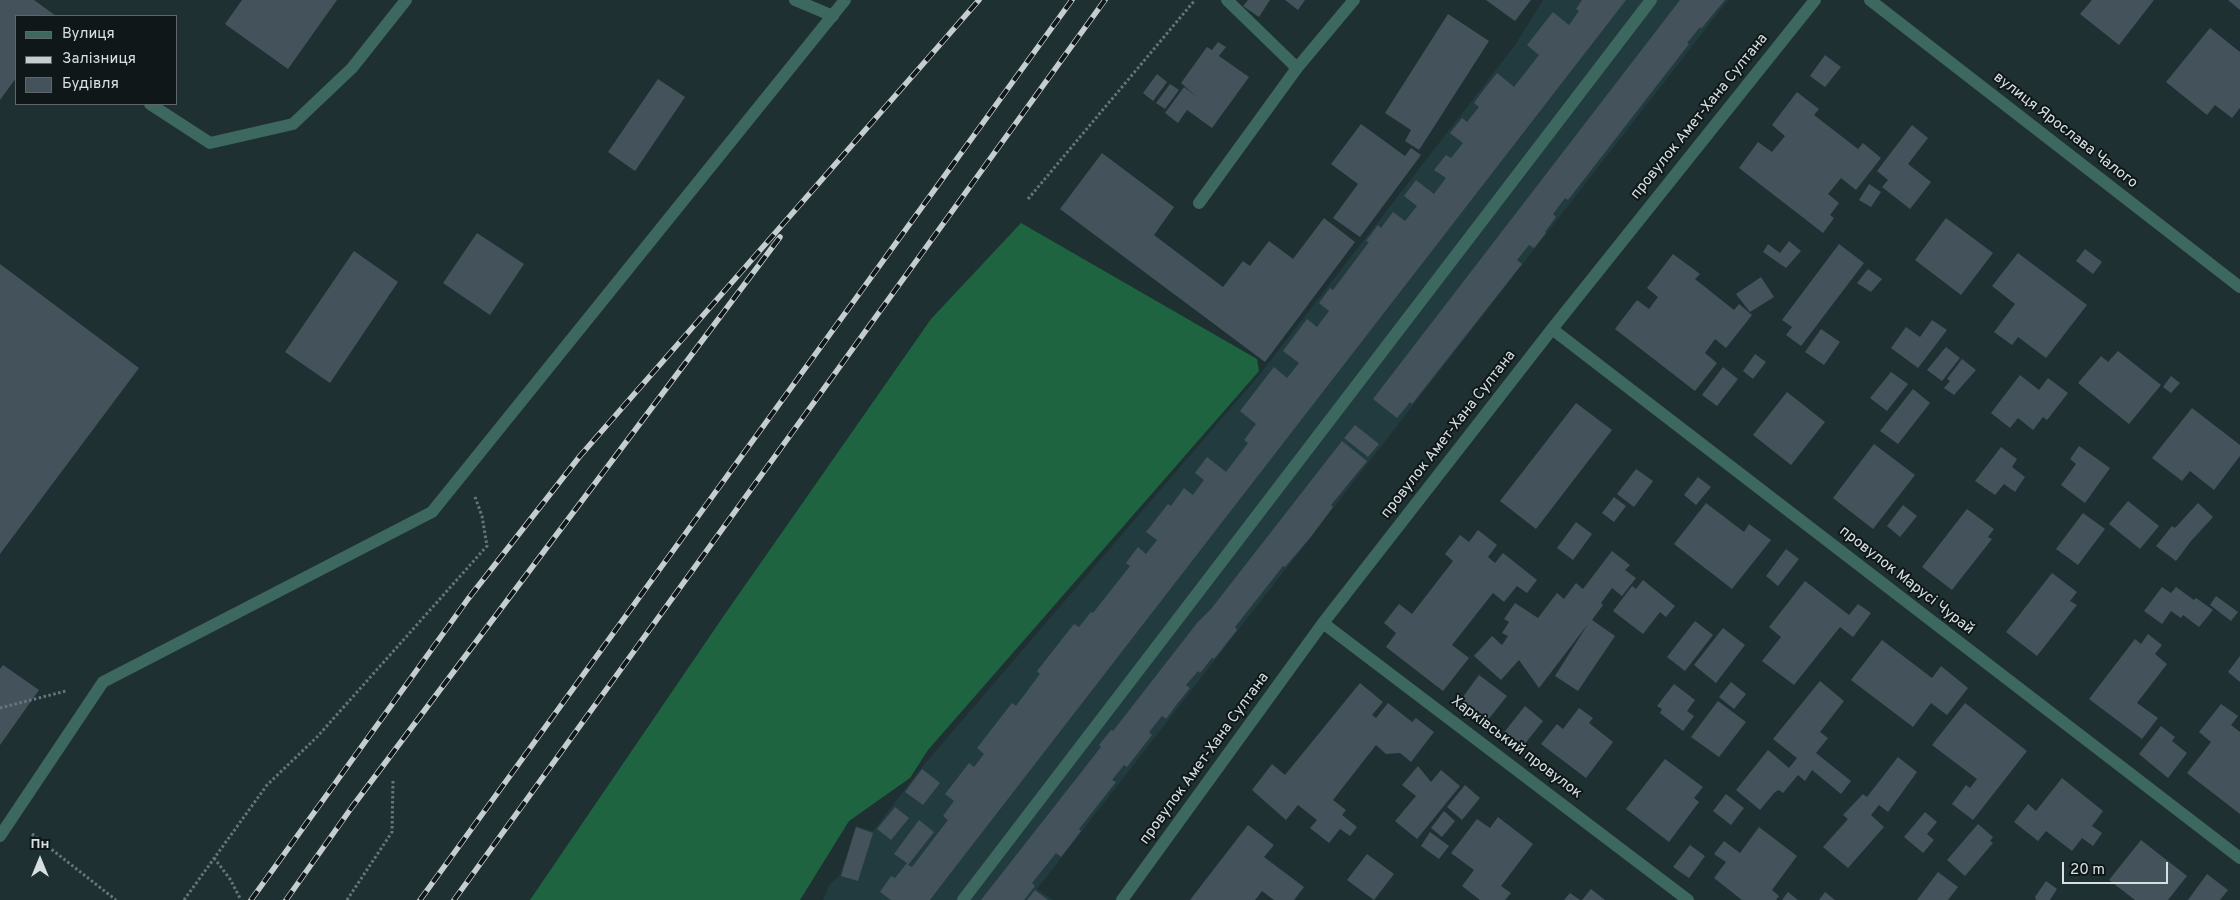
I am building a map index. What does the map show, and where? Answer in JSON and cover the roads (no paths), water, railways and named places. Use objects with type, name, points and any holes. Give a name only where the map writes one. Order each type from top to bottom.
[{"type":"street","points":[[152,105],[210,143],[292,124],[352,68],[406,0]]},
{"type":"street","points":[[795,0],[833,16]]},
{"type":"street","points":[[0,836],[103,682],[432,512],[845,0]]},
{"type":"street","points":[[1227,0],[1297,68]]},
{"type":"street","points":[[1199,203],[1297,68],[1354,0]]},
{"type":"street","points":[[963,900],[1651,0]]},
{"type":"street","name":"провулок Амет-Хана Султана","points":[[1122,900],[1323,622],[1552,329],[1815,0]]},
{"type":"street","name":"вулиця Ярослава Чалого","points":[[1870,0],[2240,287]]},
{"type":"street","name":"провулок Марусі Чурай","points":[[1552,329],[2240,858]]},
{"type":"street","name":"Харківський провулок","points":[[1323,622],[1688,900]]},
{"type":"railway","points":[[251,900],[468,599],[580,456],[979,0]]},
{"type":"railway","points":[[420,900],[1072,0]]},
{"type":"railway","points":[[454,900],[1105,0]]},
{"type":"railway","points":[[286,900],[352,807],[780,237]]}]
